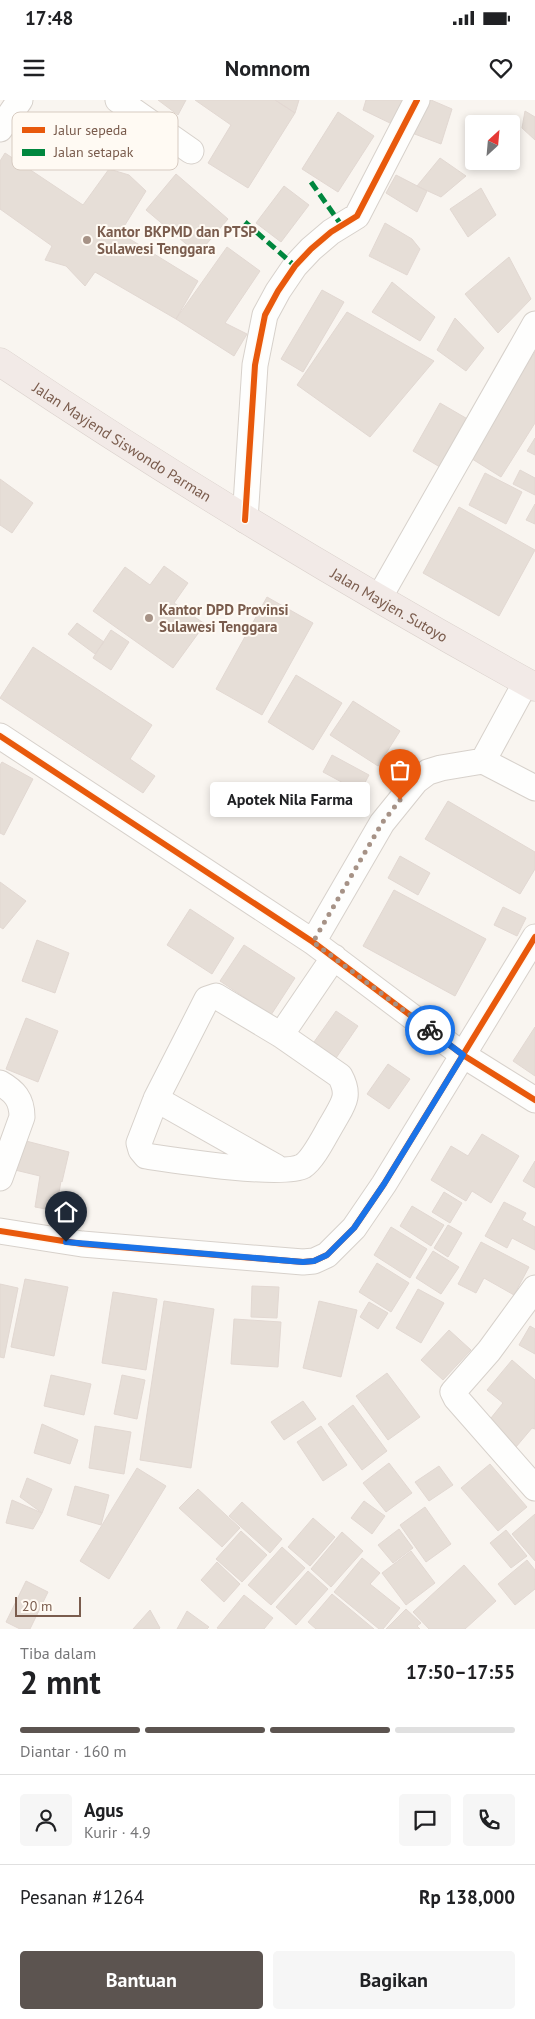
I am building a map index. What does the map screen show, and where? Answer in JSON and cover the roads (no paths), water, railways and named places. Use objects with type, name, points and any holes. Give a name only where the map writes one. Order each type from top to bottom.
[{"type":"highway","name":"Jalan Mayjend Siswondo Parman","points":[[0,362],[117,440],[245,520]]},
{"type":"highway","name":"Jalan Mayjen. Sutoyo","points":[[245,520],[531,685]]},
{"type":"street","points":[[0,130],[20,100]]},
{"type":"street","points":[[118,100],[135,112]]},
{"type":"street","points":[[245,520],[256,365],[265,315],[290,272],[311,249],[331,232],[357,216],[417,100]]},
{"type":"street","points":[[178,142],[191,151]]},
{"type":"street","points":[[379,598],[535,324]]},
{"type":"street","points":[[483,761],[531,685]]},
{"type":"street","points":[[0,736],[313,942],[463,1055],[535,1100]]},
{"type":"street","points":[[313,942],[382,823],[416,781],[428,772],[440,768],[483,761],[535,788]]},
{"type":"street","points":[[0,1231],[82,1244],[303,1262],[320,1259],[341,1243],[354,1228],[384,1184],[535,937]]},
{"type":"street","points":[[281,1035],[334,957]]},
{"type":"street","points":[[216,996],[281,1035],[340,1076],[346,1094],[344,1102],[311,1158],[303,1166],[282,1170],[200,1164],[146,1156],[141,1150],[139,1143],[156,1099],[207,999],[216,996]]},
{"type":"street","points":[[0,1082],[12,1090],[21,1102],[22,1108],[22,1116],[0,1178]]},
{"type":"street","points":[[156,1099],[282,1170]]},
{"type":"street","points":[[535,1288],[489,1351],[453,1392],[456,1398],[535,1488]]},
{"type":"place","name":"Kantor BKPMD dan PTSP Sulawesi Tenggara","points":[[87,240]]},
{"type":"place","name":"Kantor DPD Provinsi Sulawesi Tenggara","points":[[149,618]]},
{"type":"place","name":"Apotek Nila Farma","points":[[400,800]]}]
